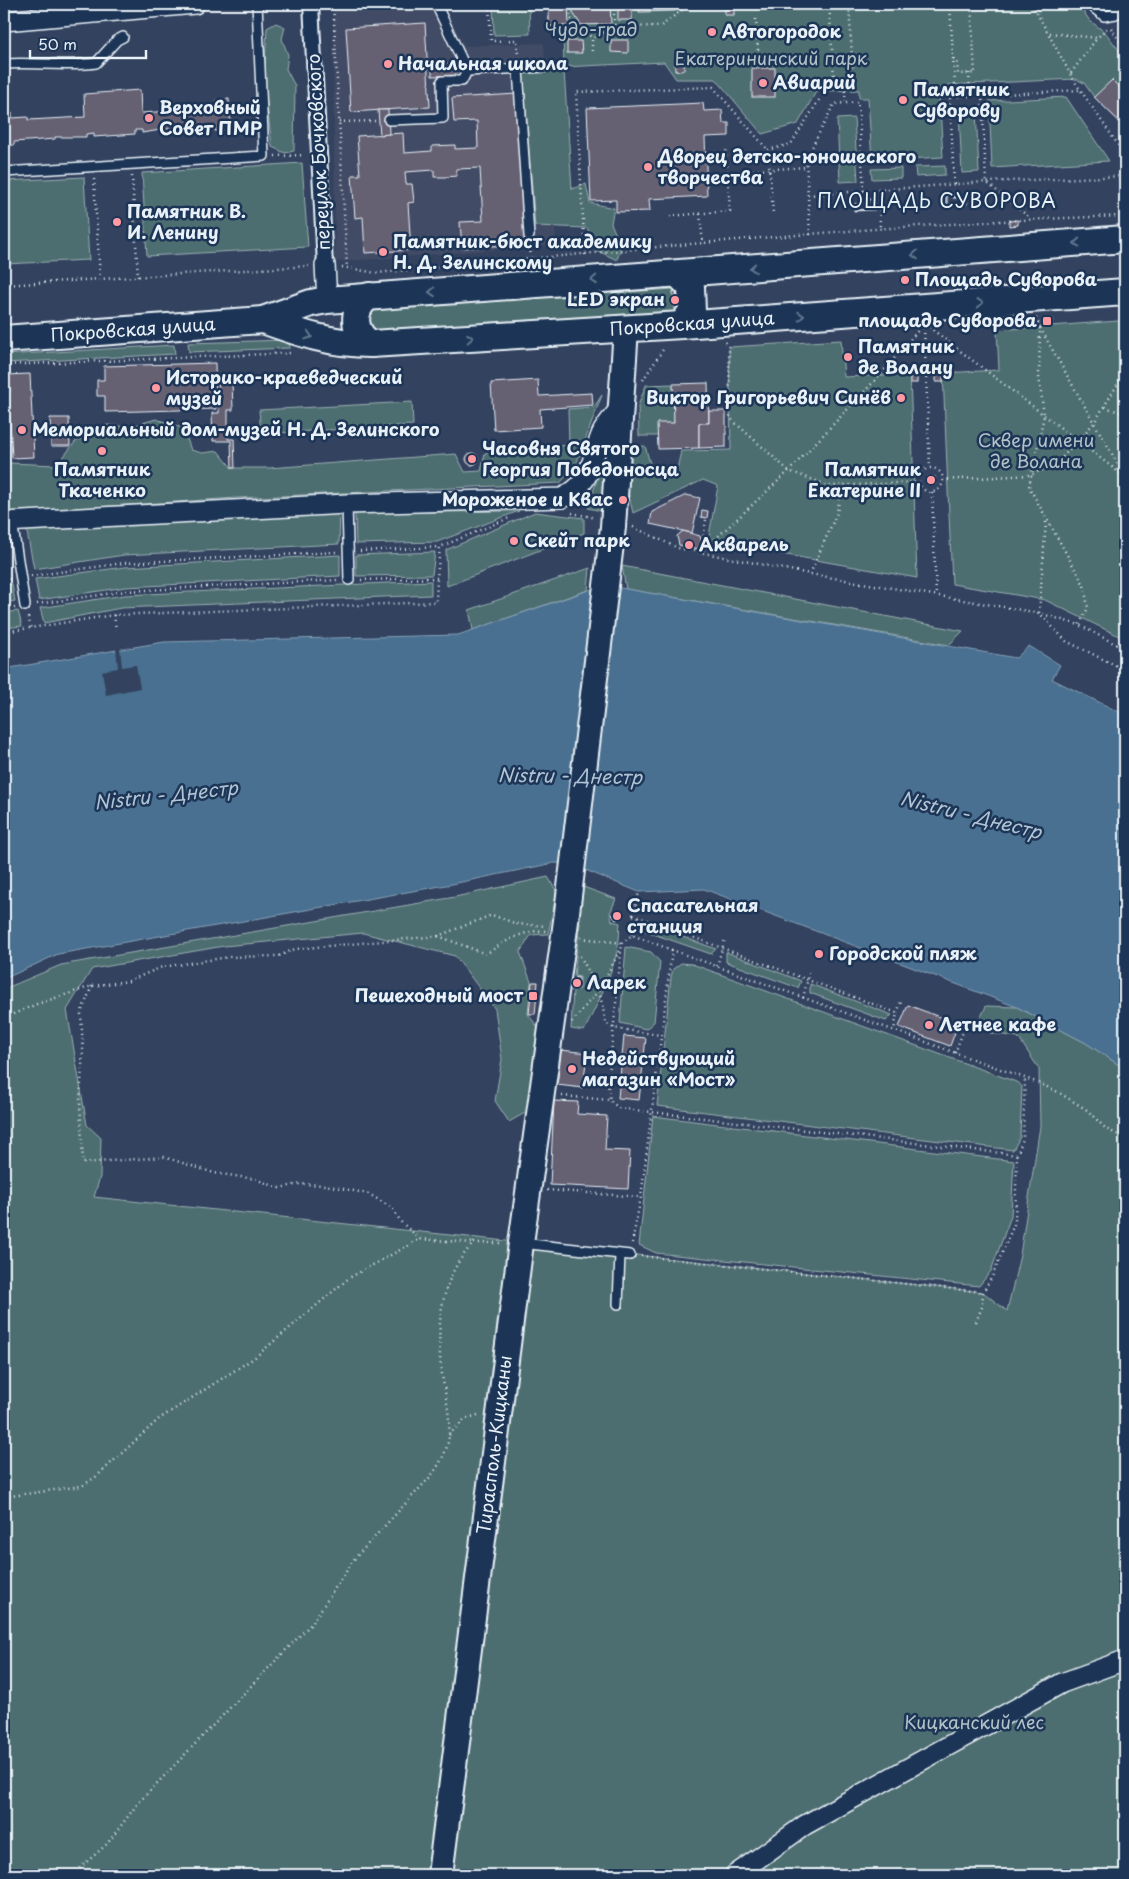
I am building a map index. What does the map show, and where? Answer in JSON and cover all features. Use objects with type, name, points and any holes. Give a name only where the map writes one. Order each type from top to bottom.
[{"type":"main road","name":"Покровская улица","points":[[4,340],[263,320],[311,303],[369,296],[1125,239]]},
{"type":"main road","points":[[678,274],[691,286],[692,310],[682,325]]},
{"type":"main road","name":"Покровская улица","points":[[263,320],[313,338],[339,343],[371,344],[682,325],[1125,292]]},
{"type":"main road","points":[[369,296],[360,302],[356,315],[358,332],[362,339],[371,344]]},
{"type":"street","points":[[4,21],[195,4]]},
{"type":"street","name":"переулок Бочковского","points":[[311,4],[328,300]]},
{"type":"street","name":"Тирасполь-Кицканы","points":[[440,1875],[521,1244],[562,1019],[565,928],[613,526],[626,328]]},
{"type":"street","points":[[8,522],[347,504],[562,498],[578,490],[589,472],[602,433],[621,406]]},
{"type":"street","points":[[735,1875],[805,1825],[1053,1687],[1125,1660]]},
{"type":"lane","points":[[4,172],[264,156],[257,4]]},
{"type":"lane","points":[[436,4],[467,71]]},
{"type":"lane","points":[[1094,4],[1095,9],[1104,16],[1116,14],[1114,4]]},
{"type":"lane","points":[[4,64],[27,62],[74,66],[96,63],[117,40],[123,37]]},
{"type":"lane","points":[[467,71],[545,67]]},
{"type":"lane","points":[[518,69],[529,240]]},
{"type":"lane","points":[[384,120],[444,118],[442,81],[462,81],[467,71]]},
{"type":"lane","points":[[347,504],[349,580]]},
{"type":"lane","points":[[8,522],[25,606]]},
{"type":"lane","points":[[521,1244],[630,1255]]},
{"type":"lane","points":[[618,1304],[620,1255]]},
{"type":"path","points":[[333,4],[347,268]]},
{"type":"path","points":[[489,4],[491,41],[517,40],[518,69]]},
{"type":"path","points":[[571,4],[571,19],[592,38],[592,51]]},
{"type":"path","points":[[614,4],[614,27]]},
{"type":"path","points":[[592,38],[614,27],[662,26],[690,4]]},
{"type":"path","points":[[755,4],[758,52],[764,64]]},
{"type":"path","points":[[829,4],[834,76],[853,76],[849,4]]},
{"type":"path","points":[[950,4],[956,97]]},
{"type":"path","points":[[953,57],[957,62],[958,74],[975,73],[971,4]]},
{"type":"path","points":[[1032,4],[1080,90],[1125,155]]},
{"type":"path","points":[[1071,73],[1097,38],[1105,32],[1109,24],[1125,49]]},
{"type":"path","points":[[1049,33],[1097,38]]},
{"type":"path","points":[[969,73],[970,96]]},
{"type":"path","points":[[844,76],[846,103]]},
{"type":"path","points":[[585,255],[576,92],[713,87],[768,150],[773,213]]},
{"type":"path","points":[[954,184],[950,97],[1080,90]]},
{"type":"path","points":[[982,95],[986,182],[1030,218]]},
{"type":"path","points":[[768,150],[791,144],[821,97]]},
{"type":"path","points":[[810,236],[806,159],[834,104],[858,102],[864,191]]},
{"type":"path","points":[[339,122],[384,120]]},
{"type":"path","points":[[670,216],[730,211],[726,149]]},
{"type":"path","points":[[264,156],[319,154]]},
{"type":"path","points":[[131,165],[138,277]]},
{"type":"path","points":[[93,167],[100,279]]},
{"type":"path","points":[[728,172],[806,167]]},
{"type":"path","points":[[808,195],[986,182],[1125,176]]},
{"type":"path","points":[[879,190],[880,230]]},
{"type":"path","points":[[700,214],[703,244]]},
{"type":"path","points":[[4,285],[325,265],[376,273],[1030,218],[1125,216]]},
{"type":"path","points":[[529,240],[531,260]]},
{"type":"path","points":[[1034,312],[1040,327],[1125,477]]},
{"type":"path","points":[[924,324],[1125,477]]},
{"type":"path","points":[[924,324],[930,468]]},
{"type":"path","points":[[700,553],[789,471],[880,375],[924,324]]},
{"type":"path","points":[[1040,327],[1039,377],[1044,415],[1029,487],[1084,585],[1088,608],[1079,625]]},
{"type":"path","points":[[722,338],[729,347],[730,418],[789,471],[830,486],[919,482]]},
{"type":"path","points":[[4,365],[295,353]]},
{"type":"path","points":[[943,480],[1030,476],[1055,465],[1094,423],[1125,372]]},
{"type":"path","points":[[1105,407],[1125,414]]},
{"type":"path","points":[[930,468],[937,470],[943,480],[938,490],[932,492],[921,487],[919,482],[924,470],[930,468]]},
{"type":"path","points":[[810,574],[837,513],[841,486]]},
{"type":"path","points":[[932,492],[936,596]]},
{"type":"path","points":[[4,580],[124,563],[440,547],[533,508],[534,499]]},
{"type":"path","points":[[706,520],[702,539],[710,542]]},
{"type":"path","points":[[1046,520],[1039,613],[1066,641],[1125,670]]},
{"type":"path","points":[[637,528],[678,548],[700,553],[810,574],[1039,613],[1079,625],[1125,649]]},
{"type":"path","points":[[4,632],[114,615],[436,602],[436,578],[440,547]]},
{"type":"path","points":[[4,610],[127,591],[349,580],[436,578]]},
{"type":"path","points":[[114,615],[116,630]]},
{"type":"path","points":[[639,892],[633,915],[632,935],[622,943],[621,948],[608,1084],[610,1100],[618,1108],[650,1110],[1017,1155]]},
{"type":"path","points":[[4,1018],[37,1004],[92,986],[130,982],[162,967],[229,957],[279,956],[295,949],[438,936],[492,915],[517,924],[565,928],[622,943]]},
{"type":"path","points":[[633,915],[897,1013]]},
{"type":"path","points":[[438,936],[486,954],[514,937],[534,930],[550,931],[565,928]]},
{"type":"path","points":[[565,928],[599,990],[606,1023],[614,1028],[660,1035]]},
{"type":"path","points":[[632,935],[1025,1078],[1058,1092],[1087,1110],[1106,1129],[1125,1138]]},
{"type":"path","points":[[717,966],[725,939]]},
{"type":"path","points":[[562,1019],[599,990],[621,948]]},
{"type":"path","points":[[672,950],[640,1197],[630,1255],[983,1292]]},
{"type":"path","points":[[803,998],[810,970]]},
{"type":"path","points":[[92,986],[81,1013],[84,1049],[80,1100],[84,1163],[164,1157],[214,1173],[255,1179],[279,1188],[300,1184],[325,1185],[368,1194],[392,1208],[401,1222],[420,1239]]},
{"type":"path","points":[[894,1031],[901,1002]]},
{"type":"path","points":[[955,1054],[967,1021]]},
{"type":"path","points":[[976,1322],[982,1307],[983,1292],[992,1277],[1015,1222],[1017,1155],[1023,1139],[1025,1078]]},
{"type":"path","points":[[553,1096],[610,1100]]},
{"type":"path","points":[[542,1189],[640,1197]]},
{"type":"path","points":[[4,1497],[82,1486],[97,1476],[158,1419],[254,1358],[349,1278],[420,1239],[521,1244]]},
{"type":"path","points":[[72,1875],[107,1844],[139,1802],[312,1623],[355,1558],[440,1464],[449,1435],[446,1390],[440,1356],[445,1292],[452,1270],[461,1256],[474,1243]]},
{"type":"path","points":[[449,1435],[465,1419],[499,1412]]},
{"type":"shaded area","points":[[333,4],[443,4],[464,46],[544,43],[556,245],[335,262]]},
{"type":"green space","points":[[493,4],[529,4],[530,34],[494,35]]},
{"type":"green space","name":"Екатерининский парк","points":[[549,4],[1078,4],[1090,21],[1105,32],[1125,58],[1125,127],[1094,97],[1084,83],[1076,79],[948,85],[948,91],[939,92],[943,157],[872,161],[868,98],[859,98],[859,90],[817,90],[798,124],[762,134],[716,79],[676,79],[664,62],[564,67],[563,28],[549,26]]},
{"type":"green space","points":[[276,23],[285,27],[282,39],[288,55],[286,69],[295,86],[294,151],[285,153],[272,147],[264,79],[267,28]]},
{"type":"green space","points":[[564,71],[572,189],[586,184],[590,203],[614,208],[611,223],[621,247],[617,260],[596,250],[594,241],[587,228],[535,226],[523,72]]},
{"type":"green space","points":[[1066,97],[1109,161],[992,168],[989,101]]},
{"type":"green space","points":[[976,110],[979,172],[962,173],[959,111]]},
{"type":"green space","points":[[854,118],[858,181],[840,182],[837,119]]},
{"type":"green space","points":[[302,163],[308,247],[147,256],[142,173]]},
{"type":"green space","points":[[945,166],[945,175],[916,177],[915,167]]},
{"type":"green space","points":[[901,168],[901,178],[872,179],[871,169]]},
{"type":"green space","points":[[84,177],[89,260],[4,264],[4,181]]},
{"type":"green space","points":[[675,289],[684,298],[676,313],[378,330],[371,327],[367,321],[373,308]]},
{"type":"green space","name":"Сквер имени де Волана","points":[[1118,321],[1125,327],[1125,639],[1045,600],[952,584],[943,373],[999,370],[997,330]]},
{"type":"green space","points":[[289,340],[290,348],[189,352],[188,343]]},
{"type":"green space","points":[[841,340],[844,377],[910,374],[917,578],[708,541],[718,486],[703,480],[633,513],[628,492],[632,447],[645,446],[652,470],[677,469],[681,451],[731,450],[729,347]]},
{"type":"green space","points":[[174,345],[175,354],[4,363],[4,355]]},
{"type":"green space","points":[[673,384],[674,423],[658,436],[639,436],[638,406],[646,385]]},
{"type":"green space","points":[[602,395],[575,467],[560,483],[236,498],[4,513],[4,413],[7,416],[9,463],[57,465],[75,442],[107,425],[129,427],[156,419],[183,428],[191,450],[202,453],[218,451],[232,468],[269,468],[456,454],[465,472],[481,471],[485,453],[569,445],[568,409],[594,407]]},
{"type":"green space","points":[[412,402],[413,425],[261,434],[259,410]]},
{"type":"green space","points":[[609,442],[602,511],[588,508]]},
{"type":"green space","points":[[340,510],[339,544],[124,555],[34,569],[26,527]]},
{"type":"green space","points":[[519,511],[437,542],[356,544],[355,513]]},
{"type":"green space","name":"Скейт парк","points":[[535,512],[584,518],[584,533],[447,586],[446,550]]},
{"type":"green space","points":[[435,552],[432,575],[356,576],[356,555]]},
{"type":"green space","points":[[340,555],[340,576],[126,587],[39,600],[35,579],[125,567]]},
{"type":"green space","points":[[622,566],[963,631],[949,645],[626,589]]},
{"type":"green space","points":[[590,568],[588,590],[473,630],[469,610]]},
{"type":"green space","points":[[431,581],[431,595],[121,608],[44,623],[40,608],[125,595]]},
{"type":"green space","points":[[12,584],[15,601],[4,603],[4,585]]},
{"type":"green space","points":[[18,611],[22,626],[4,628],[4,613]]},
{"type":"green space","name":"Кицканский лес","points":[[548,877],[557,892],[548,934],[531,935],[520,952],[531,982],[528,1014],[539,1029],[530,1110],[509,1122],[495,1101],[502,1059],[495,1009],[455,956],[363,933],[224,946],[92,969],[67,1010],[87,1125],[101,1138],[100,1177],[94,1197],[983,1292],[1007,1311],[1020,1255],[1040,1126],[1039,1069],[1018,1037],[990,1033],[980,1019],[986,1006],[1017,1007],[1086,1043],[1125,1069],[1125,1875],[4,1875],[4,989],[61,965],[455,897]]},
{"type":"green space","points":[[578,885],[616,899],[610,913],[612,921],[620,923],[619,939],[614,961],[605,986],[584,1031],[571,1029],[573,989],[580,989],[580,977],[574,976],[580,923],[573,922]]},
{"type":"green space","points":[[636,920],[716,949],[711,954],[636,928]]},
{"type":"green space","points":[[626,947],[651,952],[660,962],[654,1022],[646,1029],[620,1023]]},
{"type":"green space","points":[[726,952],[801,981],[798,988],[726,962]]},
{"type":"green space","points":[[681,963],[692,964],[1019,1083],[1022,1087],[1020,1137],[1013,1150],[657,1106],[671,977],[673,969]]},
{"type":"green space","points":[[810,984],[892,1015],[886,1021],[810,993]]},
{"type":"green space","points":[[653,1116],[1014,1161],[1011,1216],[991,1271],[979,1286],[656,1253],[639,1245]]},
{"type":"water","name":"Nistru - Днестр","points":[[604,585],[1016,658],[1029,646],[1060,665],[1052,679],[1125,715],[1125,1069],[1086,1043],[1017,1007],[704,889],[639,892],[571,864],[554,863],[452,884],[58,954],[4,979],[4,669],[164,642],[458,635]]},
{"type":"pier","points":[[120,647],[122,667],[136,665],[140,688],[106,695],[102,671],[118,668],[116,648]]},
{"type":"building","points":[[549,4],[568,4],[569,26],[549,26]]},
{"type":"building","points":[[573,4],[610,4],[611,24],[581,25],[573,13]]},
{"type":"building","points":[[618,4],[632,4],[632,20],[618,20]]},
{"type":"building","points":[[639,4],[675,4],[675,11],[639,12]]},
{"type":"building","points":[[725,9],[734,9],[734,15],[725,15]]},
{"type":"building","name":"Начальная школа","points":[[425,23],[430,107],[351,112],[346,28]]},
{"type":"building","points":[[611,40],[628,40],[628,53],[611,52]]},
{"type":"building","points":[[567,41],[581,41],[582,53],[567,53]]},
{"type":"building","points":[[675,61],[684,61],[684,70],[675,71]]},
{"type":"building","points":[[432,64],[455,64],[456,75],[432,76]]},
{"type":"building","name":"Авиарий","points":[[752,68],[775,68],[775,97],[752,97]]},
{"type":"building","points":[[1112,80],[1125,93],[1125,127],[1094,97]]},
{"type":"building","name":"Верховный Совет ПМР","points":[[140,90],[141,113],[202,109],[202,106],[217,105],[216,100],[229,99],[231,130],[215,131],[215,128],[174,131],[173,128],[142,133],[142,130],[135,130],[135,134],[94,137],[94,133],[86,134],[86,137],[55,137],[55,139],[14,142],[14,145],[4,146],[4,114],[12,113],[12,118],[28,117],[28,120],[85,117],[84,94]]},
{"type":"building","points":[[517,94],[526,244],[462,248],[460,222],[483,221],[480,168],[456,169],[457,176],[445,177],[434,177],[434,170],[405,172],[406,184],[412,184],[414,202],[408,203],[411,250],[365,253],[363,217],[355,218],[352,175],[360,175],[357,136],[403,133],[404,153],[432,151],[432,146],[455,145],[455,149],[478,148],[477,121],[454,122],[452,98]]},
{"type":"building","name":"Дворец детско-юношеского творчества","points":[[703,103],[704,111],[722,110],[723,123],[729,123],[729,136],[705,137],[707,196],[649,199],[650,211],[616,212],[616,200],[591,201],[587,108]]},
{"type":"building","points":[[378,110],[388,110],[389,134],[380,135]]},
{"type":"building","points":[[953,193],[947,194],[947,204],[966,204],[966,198],[953,197],[967,197],[967,204],[946,205],[946,194]]},
{"type":"building","points":[[868,203],[855,204],[855,210],[875,210],[854,211],[854,204]]},
{"type":"building","points":[[1018,220],[1018,225],[1009,226],[1009,221]]},
{"type":"building","name":"LED экран","points":[[673,291],[676,291],[677,310],[674,310]]},
{"type":"building","points":[[1043,319],[1052,319],[1052,323],[1043,324]]},
{"type":"building","name":"Историко-краеведческий музей","points":[[215,363],[216,409],[105,412],[105,396],[97,396],[97,380],[104,380],[104,366]]},
{"type":"building","points":[[936,373],[943,373],[943,382],[936,382]]},
{"type":"building","name":"Мемориальный дом-музей Н. Д. Зелинского","points":[[30,374],[34,457],[12,458],[9,403],[4,403],[4,375]]},
{"type":"building","points":[[910,374],[917,374],[917,383],[910,383]]},
{"type":"building","points":[[232,380],[233,410],[228,410],[228,439],[234,439],[235,468],[232,468],[231,441],[213,441],[212,413],[219,413],[218,381]]},
{"type":"building","points":[[538,380],[539,396],[592,393],[593,405],[540,409],[541,427],[494,430],[491,383]]},
{"type":"building","points":[[708,383],[709,423],[699,423],[699,448],[658,449],[657,423],[674,423],[673,384]]},
{"type":"building","points":[[709,411],[726,411],[726,447],[699,448],[699,423],[709,423]]},
{"type":"building","points":[[50,418],[69,418],[70,446],[51,446]]},
{"type":"building","name":"Часовня Святого Георгия Победоносца","points":[[470,453],[474,453],[478,459],[474,465],[470,465],[466,461],[466,457]]},
{"type":"building","name":"Памятник Екатерине II","points":[[928,477],[935,477],[935,484],[928,484]]},
{"type":"building","points":[[686,495],[700,498],[692,533],[650,524],[652,512]]},
{"type":"building","points":[[702,510],[708,511],[707,518],[701,517]]},
{"type":"building","points":[[683,531],[700,536],[702,543],[697,549],[679,545],[677,536]]},
{"type":"building","name":"Спасательная станция","points":[[618,911],[621,917],[616,920],[612,915]]},
{"type":"building","name":"Ларек","points":[[575,977],[579,978],[578,988],[574,988]]},
{"type":"building","points":[[532,982],[538,982],[535,1014],[529,1014]]},
{"type":"building","name":"Летнее кафе","points":[[908,1005],[958,1024],[950,1046],[899,1027]]},
{"type":"building","points":[[624,1036],[646,1038],[639,1100],[618,1098]]},
{"type":"building","name":"Недействующий магазин «Мост»","points":[[561,1050],[587,1053],[583,1088],[557,1085]]},
{"type":"building","points":[[554,1101],[578,1102],[577,1114],[607,1116],[605,1150],[630,1151],[628,1189],[550,1185]]},
{"type":"place","name":"Автогородок","points":[[712,32]]},
{"type":"place","name":"Начальная школа","points":[[388,64]]},
{"type":"place","name":"Авиарий","points":[[763,83]]},
{"type":"place","name":"Памятник Суворову","points":[[903,100]]},
{"type":"place","name":"Верховный Совет ПМР","points":[[149,118]]},
{"type":"place","name":"Дворец детско-юношеского творчества","points":[[648,167]]},
{"type":"place","name":"Памятник В. И. Ленину","points":[[117,222]]},
{"type":"place","name":"Памятник-бюст академику Н. Д. Зелинскому","points":[[383,252]]},
{"type":"place","name":"Площадь Суворова","points":[[905,280]]},
{"type":"place","name":"LED экран","points":[[675,300]]},
{"type":"place","name":"площадь Суворова","points":[[1047,321]]},
{"type":"place","name":"Памятник де Волану","points":[[848,357]]},
{"type":"place","name":"Историко-краеведческий музей","points":[[156,388]]},
{"type":"place","name":"Виктор Григорьевич Синёв","points":[[901,398]]},
{"type":"place","name":"Мемориальный дом-музей Н. Д. Зелинского","points":[[22,430]]},
{"type":"place","name":"Памятник Ткаченко","points":[[102,451]]},
{"type":"place","name":"Часовня Святого Георгия Победоносца","points":[[472,459]]},
{"type":"place","name":"Памятник Екатерине II","points":[[931,480]]},
{"type":"place","name":"Мороженое и Квас","points":[[623,500]]},
{"type":"place","name":"Скейт парк","points":[[514,541]]},
{"type":"place","name":"Акварель","points":[[689,545]]},
{"type":"place","name":"Спасательная станция","points":[[617,916]]},
{"type":"place","name":"Городской пляж","points":[[819,954]]},
{"type":"place","name":"Ларек","points":[[577,983]]},
{"type":"place","name":"Пешеходный мост","points":[[533,996]]},
{"type":"place","name":"Летнее кафе","points":[[929,1025]]},
{"type":"place","name":"Недействующий магазин «Мост»","points":[[572,1069]]},
{"type":"district","name":"ПЛОЩАДЬ СУВОРОВА","points":[[937,201]]},
{"type":"park label","name":"Чудо-град","points":[[591,30]]}]
